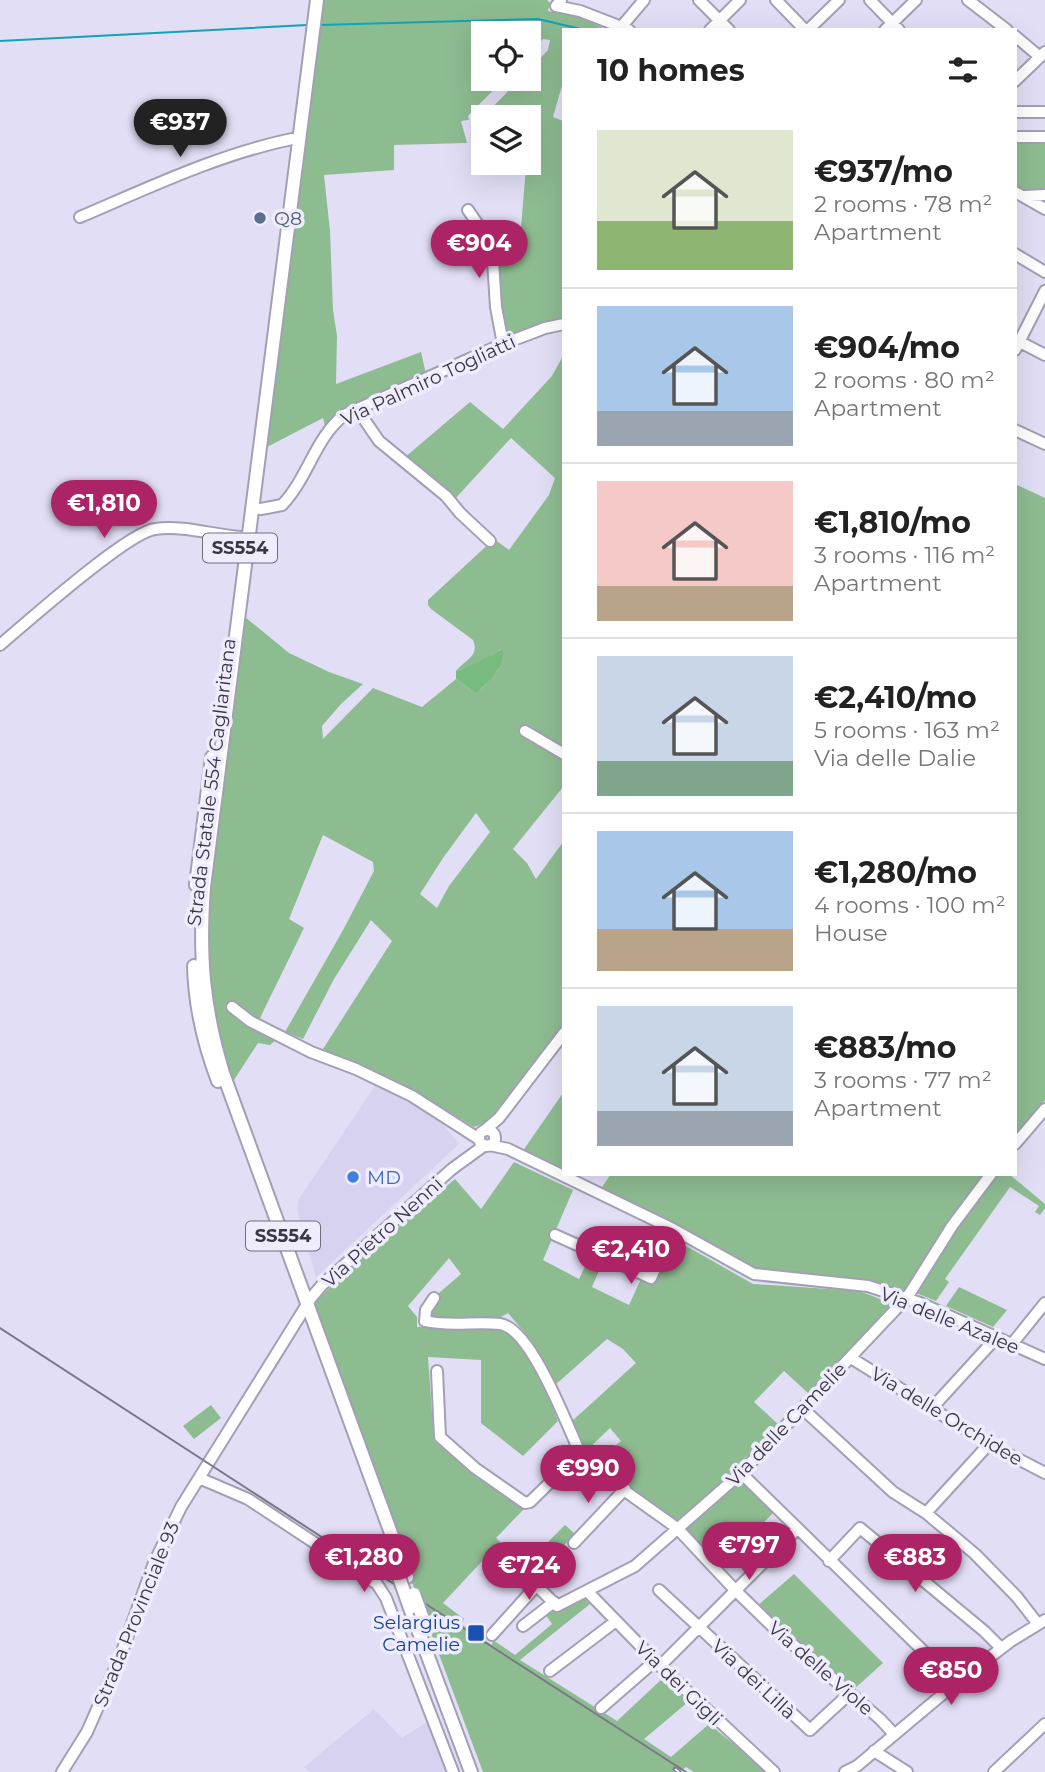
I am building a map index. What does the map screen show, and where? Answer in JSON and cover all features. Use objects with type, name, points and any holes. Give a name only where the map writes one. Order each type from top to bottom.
[{"type":"main road","name":"Strada Statale 554 Cagliaritana","points":[[312,5],[300,135],[204,887],[201,957],[206,1009],[219,1061],[391,1555],[475,1771]]},
{"type":"main road","name":"Strada Statale 554 Cagliaritana","points":[[300,135],[241,537],[198,860],[192,929],[195,990],[206,1050],[426,1627],[475,1771]]},
{"type":"street","points":[[559,3],[626,28],[644,0]]},
{"type":"street","points":[[699,0],[727,28]]},
{"type":"street","points":[[712,28],[740,0]]},
{"type":"street","points":[[776,0],[805,28]]},
{"type":"street","points":[[809,28],[839,0]]},
{"type":"street","points":[[870,0],[892,27],[916,0]]},
{"type":"street","points":[[968,0],[1004,28]]},
{"type":"street","points":[[1017,37],[1042,54],[1017,79]]},
{"type":"street","points":[[1017,112],[1045,112]]},
{"type":"street","points":[[80,217],[220,160],[300,135]]},
{"type":"street","points":[[1017,137],[1045,137]]},
{"type":"street","points":[[1018,194],[1044,202]]},
{"type":"street","points":[[468,210],[492,245],[496,307],[503,344]]},
{"type":"street","points":[[1017,255],[1045,272]]},
{"type":"street","points":[[1045,291],[1017,346],[1045,355]]},
{"type":"street","name":"Via Palmiro Togliatti","points":[[252,508],[282,505],[299,482],[333,423],[357,409],[503,344],[562,324]]},
{"type":"street","points":[[357,409],[379,441],[446,496],[490,541]]},
{"type":"street","points":[[1017,431],[1045,444]]},
{"type":"street","points":[[0,645],[143,531],[171,528],[241,537]]},
{"type":"street","points":[[525,731],[562,753]]},
{"type":"street","name":"Via delle Azalee","points":[[232,1007],[250,1021],[311,1052],[356,1069],[412,1096],[460,1126],[562,1175]]},
{"type":"street","points":[[486,1138],[562,1036]]},
{"type":"street","points":[[1017,1141],[1045,1109]]},
{"type":"street","name":"Via Pietro Nenni","points":[[305,1310],[322,1286],[452,1169],[471,1157],[486,1138]]},
{"type":"street","name":"Via delle Azalee","points":[[564,1176],[673,1229],[744,1270],[760,1276],[860,1284],[905,1298],[1044,1358]]},
{"type":"street","name":"Via delle Camelie","points":[[523,1626],[554,1602],[557,1606],[635,1566],[741,1473],[905,1298],[990,1176]]},
{"type":"street","points":[[555,1235],[651,1278],[673,1229]]},
{"type":"street","name":"Via delle Viole","points":[[435,1298],[426,1310],[425,1321],[503,1324],[517,1331],[531,1350],[580,1453],[590,1466],[677,1528],[735,1590],[894,1734]]},
{"type":"street","points":[[1012,1343],[1045,1303]]},
{"type":"street","name":"Strada Provinciale 93","points":[[62,1772],[87,1732],[120,1657],[154,1563],[181,1507],[305,1310]]},
{"type":"street","points":[[932,1408],[996,1338]]},
{"type":"street","name":"Via delle Orchidee","points":[[851,1358],[989,1444],[1045,1473]]},
{"type":"street","points":[[438,1371],[440,1437],[475,1468],[526,1503],[580,1453]]},
{"type":"street","points":[[803,1409],[893,1492],[926,1513],[975,1554],[1042,1623],[1001,1648],[845,1772]]},
{"type":"street","points":[[926,1513],[989,1444]]},
{"type":"street","points":[[741,1473],[956,1683]]},
{"type":"street","points":[[199,1478],[248,1499],[377,1584],[386,1598],[453,1772]]},
{"type":"street","points":[[574,1543],[625,1489]]},
{"type":"street","points":[[829,1561],[860,1528],[1001,1648]]},
{"type":"street","points":[[600,1708],[699,1628],[797,1529]]},
{"type":"street","points":[[516,1565],[554,1602]]},
{"type":"street","points":[[492,1635],[537,1585]]},
{"type":"street","name":"Via dei Lillà","points":[[659,1590],[810,1730],[849,1694]]},
{"type":"street","name":"Via dei Gigli","points":[[587,1591],[658,1663],[774,1772]]},
{"type":"street","points":[[550,1671],[616,1621]]},
{"type":"street","points":[[994,1772],[1045,1724]]},
{"type":"street","points":[[874,1751],[907,1772]]},
{"type":"shaded area","points":[[377,1083],[436,1116],[459,1144],[316,1277],[297,1210],[298,1200]]},
{"type":"shaded area","points":[[374,1709],[402,1738],[435,1717],[456,1772],[310,1772],[304,1767]]},
{"type":"green space","points":[[322,0],[547,0],[550,3],[548,11],[574,15],[603,28],[562,28],[562,86],[553,117],[562,121],[562,321],[507,340],[503,337],[495,244],[520,240],[525,175],[541,175],[541,105],[495,105],[508,91],[541,91],[541,57],[548,50],[550,40],[541,41],[541,21],[471,21],[471,91],[492,91],[479,105],[471,105],[469,120],[461,121],[467,143],[394,145],[394,170],[324,175],[337,336],[336,384],[421,352],[426,374],[341,413],[325,426],[323,418],[265,448],[303,137],[307,133],[305,128]]},
{"type":"green space","points":[[1017,144],[1045,144],[1045,191],[1024,192],[1017,187]]},
{"type":"green space","points":[[562,358],[562,748],[551,743],[549,738],[527,729],[529,737],[562,759],[562,788],[513,849],[527,863],[536,879],[562,843],[562,1026],[490,1121],[474,1127],[416,1092],[377,1073],[331,1056],[323,1049],[392,941],[371,920],[334,979],[303,1039],[285,1032],[374,871],[373,862],[323,835],[289,919],[304,928],[258,1022],[233,1004],[227,1005],[232,1013],[277,1039],[270,1045],[258,1043],[232,1083],[212,1018],[205,923],[243,620],[245,617],[289,653],[363,684],[322,726],[323,739],[373,688],[422,707],[456,679],[477,694],[498,670],[501,649],[456,671],[471,657],[475,645],[473,640],[431,609],[428,600],[494,539],[509,550],[549,495],[555,478],[511,438],[454,500],[404,458],[470,402],[503,429],[552,376]],"holes":[[[476,813],[490,832],[449,886],[437,908],[420,894]]]},
{"type":"green space","points":[[1017,485],[1045,498],[1045,1100],[1017,1134]]},
{"type":"green space","points":[[502,649],[499,668],[477,694],[456,679],[456,671]]},
{"type":"green space","points":[[562,1094],[562,1172],[522,1152]]},
{"type":"green space","points":[[514,1162],[573,1190],[543,1260],[579,1279],[590,1256],[603,1261],[592,1287],[629,1305],[641,1279],[650,1284],[674,1239],[753,1284],[859,1291],[892,1305],[809,1394],[784,1371],[754,1402],[779,1425],[714,1489],[676,1521],[595,1463],[621,1441],[610,1428],[585,1452],[571,1422],[636,1363],[623,1349],[607,1339],[554,1386],[524,1332],[508,1313],[494,1321],[432,1319],[428,1316],[438,1300],[439,1293],[461,1274],[449,1258],[408,1306],[417,1317],[417,1327],[486,1324],[506,1330],[517,1339],[535,1364],[558,1421],[523,1456],[481,1423],[481,1360],[428,1357],[434,1441],[524,1509],[496,1538],[500,1542],[443,1603],[464,1619],[461,1624],[492,1645],[493,1640],[515,1655],[552,1624],[545,1614],[584,1598],[590,1604],[520,1660],[617,1721],[663,1678],[688,1702],[644,1739],[671,1757],[709,1724],[768,1772],[694,1772],[686,1767],[679,1772],[483,1772],[391,1526],[313,1304],[355,1263],[455,1179],[481,1209]]},
{"type":"green space","points":[[610,1176],[982,1176],[913,1282],[900,1291],[864,1280],[754,1269],[600,1190]]},
{"type":"green space","points":[[995,1176],[1011,1176],[1045,1204],[1040,1215],[1035,1212],[1039,1206],[1010,1187],[945,1279],[949,1282],[936,1301],[916,1293],[961,1222]]},
{"type":"green space","points":[[959,1287],[1007,1310],[993,1327],[946,1306]]},
{"type":"green space","points":[[211,1405],[221,1418],[194,1439],[183,1426]]},
{"type":"green space","points":[[741,1478],[773,1513],[718,1568],[682,1529]]},
{"type":"green space","points":[[565,1525],[575,1534],[550,1560],[540,1550]]},
{"type":"green space","points":[[794,1574],[883,1663],[853,1690],[757,1606]]},
{"type":"waterway","points":[[319,25],[538,19],[576,28]]},
{"type":"waterway","points":[[0,41],[307,25]]},
{"type":"tram line","points":[[0,1328],[394,1584]]},
{"type":"tram line","points":[[418,1599],[686,1772]]},
{"type":"railway","points":[[675,1769],[679,1772]]},
{"type":"place","name":"Q8","points":[[260,218]]},
{"type":"place","name":"MD","points":[[353,1177]]},
{"type":"place","name":"Selargius Camelie","points":[[476,1633]]}]
